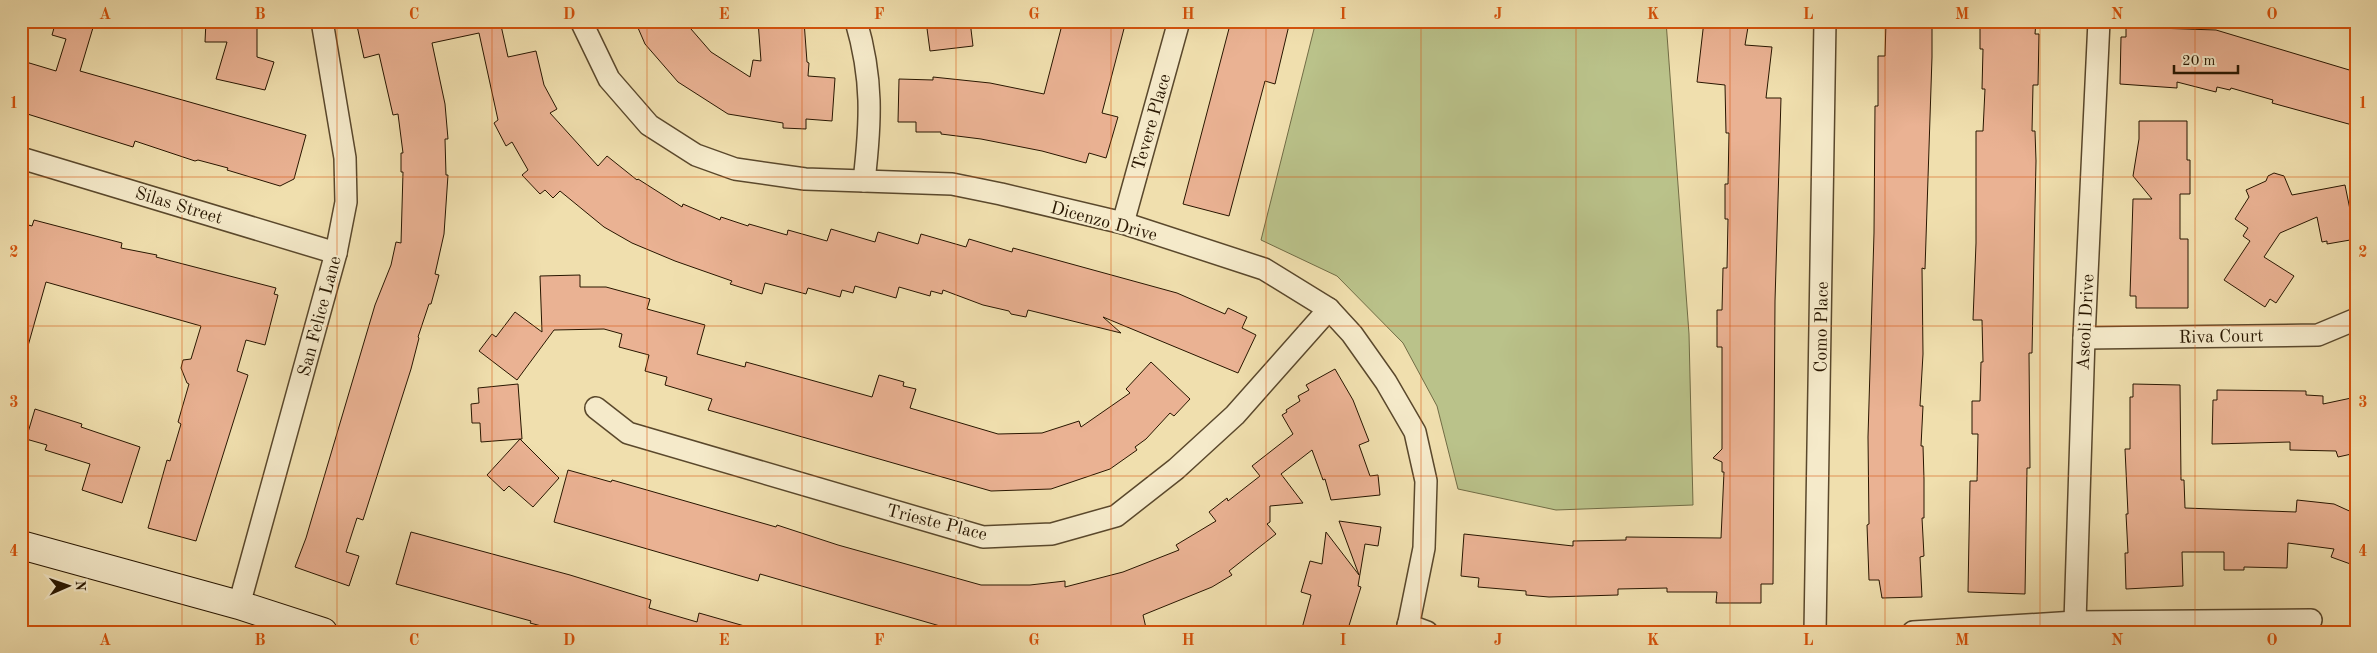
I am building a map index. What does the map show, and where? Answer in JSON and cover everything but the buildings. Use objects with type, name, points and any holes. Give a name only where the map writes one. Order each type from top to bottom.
[{"type":"main road","points":[[21,545],[239,605],[323,632]]},
{"type":"street","name":"San Felice Lane","points":[[239,605],[336,253],[346,202],[344,158],[322,21]]},
{"type":"street","name":"Dicenzo Drive","points":[[581,21],[609,79],[649,126],[696,155],[735,169],[788,177],[952,184],[1123,223],[1264,269],[1329,309],[1352,334],[1386,382],[1415,432],[1426,481],[1424,548],[1414,629]]},
{"type":"street","points":[[856,21],[870,83],[870,125],[864,180]]},
{"type":"street","name":"Tevere Place","points":[[1123,223],[1179,21]]},
{"type":"street","name":"Como Place","points":[[1815,632],[1826,21]]},
{"type":"street","name":"Ascoli Drive","points":[[2075,622],[2084,338],[2099,21]]},
{"type":"street","name":"Silas Street","points":[[21,158],[336,253]]},
{"type":"street","name":"Trieste Place","points":[[596,408],[628,433],[983,537],[1052,534],[1116,516],[1176,469],[1236,415],[1329,309]]},
{"type":"street","name":"Riva Court","points":[[2084,338],[2318,335],[2354,320]]},
{"type":"street","points":[[1913,632],[2075,622],[2311,620]]},
{"type":"green space","points":[[1316,21],[1666,21],[1689,334],[1693,505],[1556,510],[1458,489],[1437,406],[1403,343],[1337,276],[1261,240]]}]
